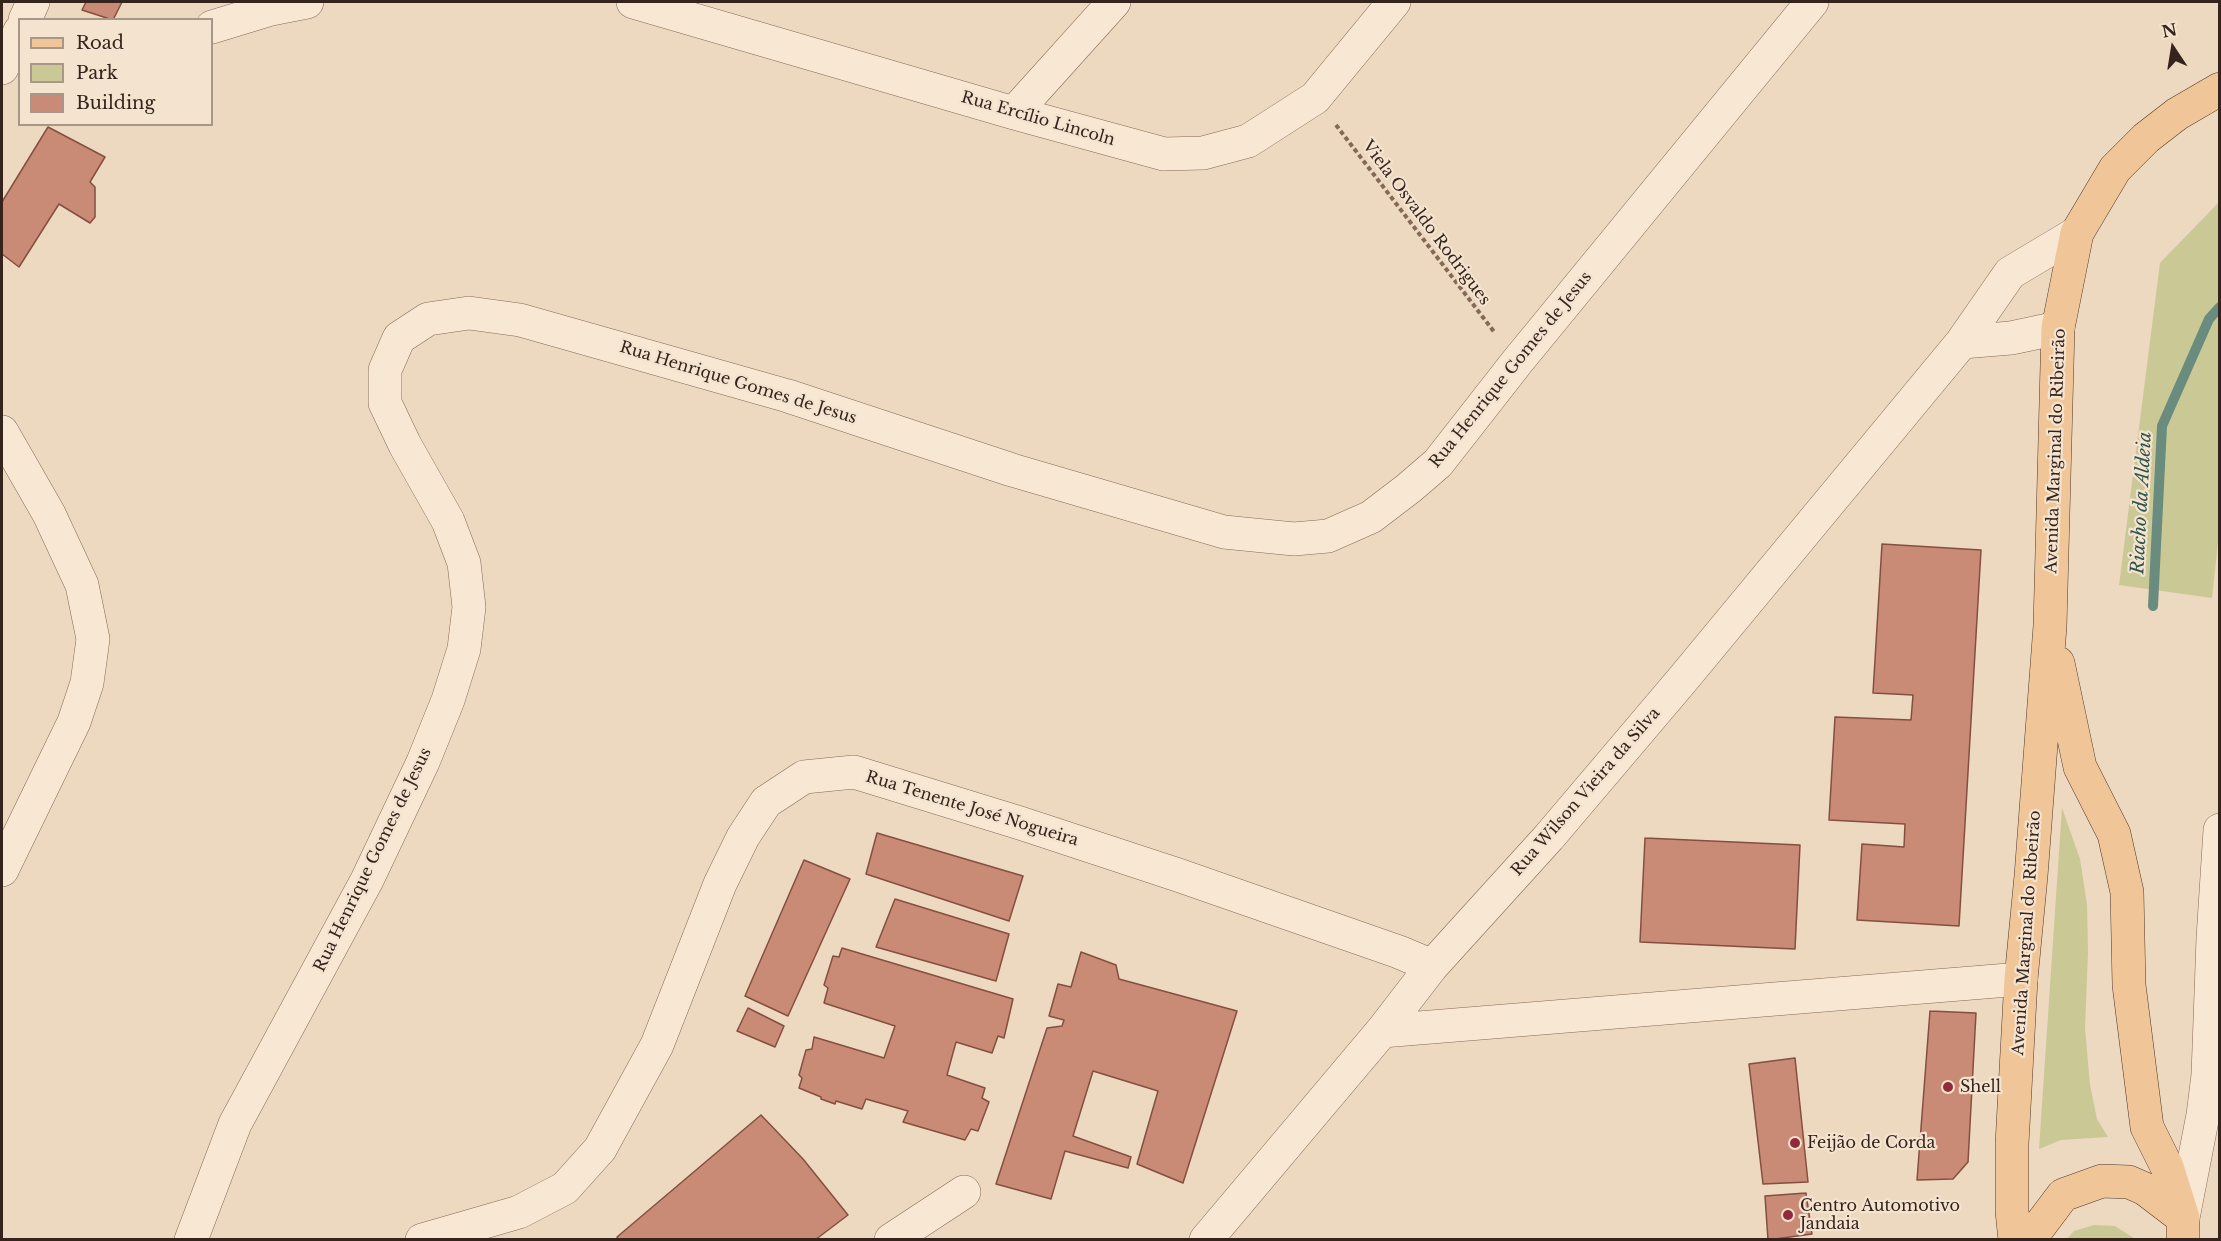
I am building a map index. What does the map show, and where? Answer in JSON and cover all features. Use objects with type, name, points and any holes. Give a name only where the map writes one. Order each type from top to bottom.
[{"type":"main road","name":"Avenida Marginal do Ribeirão","points":[[2015,1239],[2012,1211],[2012,1144],[2021,980],[2050,626],[2058,328],[2077,233],[2115,169],[2146,138],[2176,114],[2220,89]]},
{"type":"main road","name":"Avenida Marginal do Ribeirão","points":[[2050,626],[2080,767],[2114,834],[2127,892],[2129,985],[2147,1127],[2167,1167],[2183,1229]]},
{"type":"main road","points":[[2029,1239],[2063,1195],[2102,1181],[2129,1182],[2145,1189],[2183,1229]]},
{"type":"street","points":[[26,18],[33,2]]},
{"type":"street","points":[[213,27],[272,9],[307,2]]},
{"type":"street","name":"Rua Ercílio Lincoln","points":[[633,2],[1014,113],[1164,154],[1203,153],[1248,141],[1315,98],[1394,2]]},
{"type":"street","points":[[1014,113],[1114,2]]},
{"type":"street","name":"Rua Henrique Gomes de Jesus","points":[[191,1239],[235,1124],[367,880],[423,762],[448,700],[464,649],[469,607],[464,562],[448,520],[405,445],[385,403],[384,370],[399,338],[428,319],[469,313],[520,320],[788,396],[1012,470],[1224,532],[1294,539],[1328,536],[1371,517],[1438,463],[1517,362],[1812,2]]},
{"type":"street","points":[[8,65],[18,37]]},
{"type":"street","name":"Rua Wilson Vieira da Silva","points":[[1206,1239],[1382,1031],[1432,966],[1603,773],[1962,342],[2010,273],[2077,233]]},
{"type":"street","points":[[1962,342],[2011,338],[2058,328]]},
{"type":"street","points":[[2,432],[49,514],[82,585],[93,639],[87,683],[75,722],[2,870]]},
{"type":"street","name":"Rua Tenente José Nogueira","points":[[422,1239],[519,1212],[565,1188],[600,1149],[657,1045],[720,884],[743,837],[766,802],[804,777],[854,772],[1178,875],[1399,952],[1432,966]]},
{"type":"street","points":[[2183,1229],[2208,1075],[2220,830]]},
{"type":"street","points":[[1382,1031],[2021,980]]},
{"type":"street","points":[[891,1239],[964,1192]]},
{"type":"path","name":"Viela Osvaldo Rodrigues","points":[[1315,98],[1517,362]]},
{"type":"green space","points":[[2219,202],[2220,524],[2212,598],[2119,585],[2160,263]]},
{"type":"green space","points":[[2062,808],[2080,859],[2087,905],[2085,1028],[2090,1085],[2097,1119],[2108,1137],[2061,1140],[2039,1149]]},
{"type":"green space","points":[[2094,1225],[2115,1226],[2135,1239],[2067,1239],[2074,1231]]},
{"type":"building","points":[[86,2],[122,2],[114,18],[82,10]]},
{"type":"building","points":[[48,127],[105,157],[90,182],[95,187],[95,217],[90,223],[59,204],[19,267],[2,254],[2,202]]},
{"type":"building","points":[[1882,544],[1981,550],[1959,926],[1857,920],[1862,844],[1904,847],[1905,824],[1829,820],[1835,717],[1911,720],[1913,695],[1873,693]]},
{"type":"building","points":[[877,833],[1023,876],[1009,921],[866,874]]},
{"type":"building","points":[[1645,838],[1800,845],[1795,949],[1640,942]]},
{"type":"building","points":[[804,860],[850,879],[788,1016],[745,996]]},
{"type":"building","points":[[895,899],[1009,934],[996,981],[876,947]]},
{"type":"building","points":[[842,948],[1013,999],[1004,1038],[998,1036],[992,1053],[956,1042],[947,1075],[985,1088],[982,1098],[989,1102],[978,1131],[971,1129],[965,1140],[903,1122],[908,1111],[866,1099],[862,1109],[836,1101],[835,1104],[799,1088],[802,1078],[799,1075],[806,1050],[812,1049],[814,1037],[884,1058],[895,1026],[824,1003],[828,988],[824,985],[833,956],[839,957]]},
{"type":"building","points":[[1081,952],[1116,965],[1119,979],[1237,1011],[1183,1183],[1137,1164],[1158,1091],[1093,1071],[1073,1136],[1131,1157],[1128,1168],[1065,1151],[1051,1199],[996,1184],[1047,1028],[1062,1026],[1064,1020],[1049,1016],[1058,984],[1071,987]]},
{"type":"building","points":[[748,1008],[784,1026],[775,1047],[737,1031]]},
{"type":"building","name":"Shell","points":[[1930,1011],[1976,1013],[1968,1162],[1953,1179],[1917,1180]]},
{"type":"building","points":[[1795,1058],[1808,1182],[1763,1184],[1749,1064]]},
{"type":"building","points":[[761,1115],[803,1159],[848,1215],[815,1240],[619,1240],[617,1237]]},
{"type":"building","name":"Centro Automotivo Jandaia","points":[[1806,1193],[1812,1234],[1768,1240],[1765,1196]]},
{"type":"waterway","name":"Riacho da Aldeia","points":[[2153,606],[2162,426],[2209,319],[2220,307]]},
{"type":"place","name":"Shell","points":[[1948,1087]]},
{"type":"place","name":"Feijão de Corda","points":[[1795,1143]]},
{"type":"place","name":"Centro Automotivo Jandaia","points":[[1788,1215]]}]
